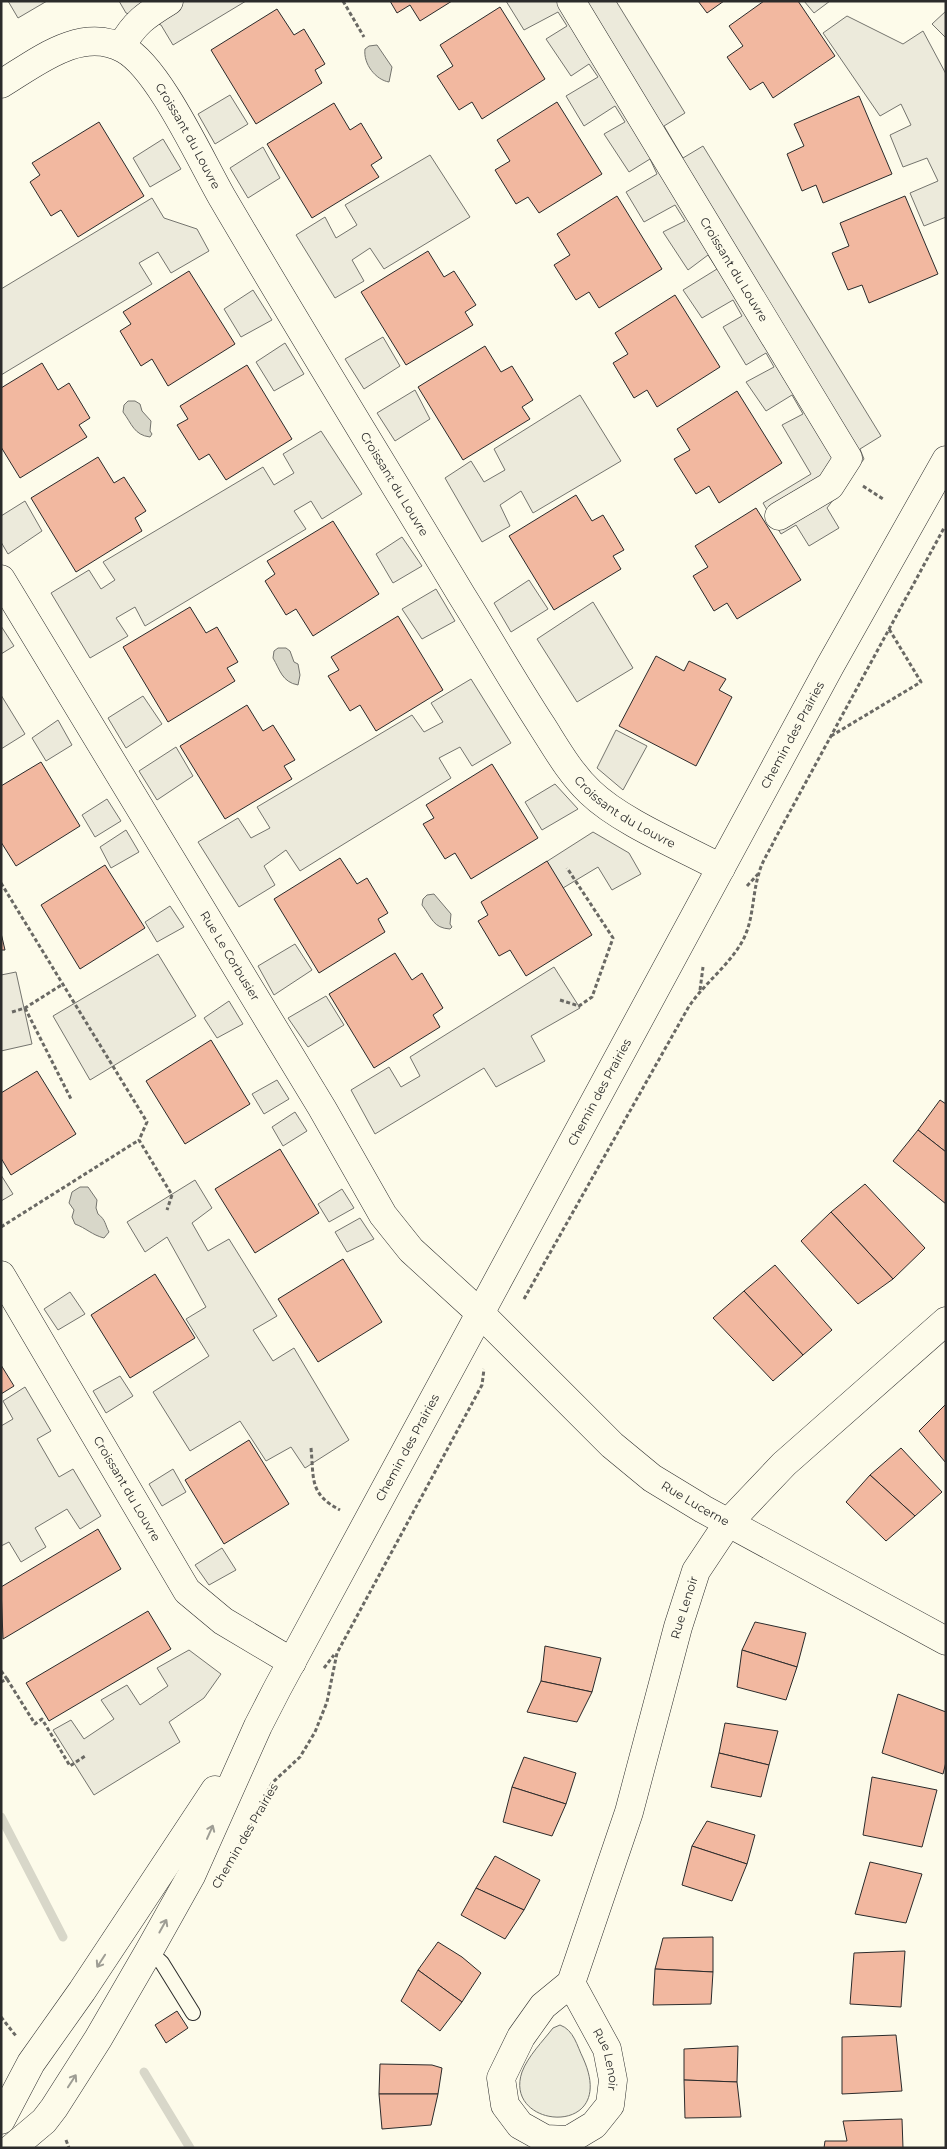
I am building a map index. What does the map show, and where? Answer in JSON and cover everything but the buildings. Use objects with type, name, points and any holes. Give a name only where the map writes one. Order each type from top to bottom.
[{"type":"street","points":[[121,47],[131,29],[147,14],[169,1]]},
{"type":"street","name":"Croissant du Louvre","points":[[572,1],[848,458],[830,486],[779,516]]},
{"type":"street","name":"Croissant du Louvre","points":[[1,84],[68,45],[89,42],[121,47],[142,62],[158,84],[223,198],[370,444],[521,693],[572,772],[590,793],[614,810],[722,868]]},
{"type":"street","name":"Chemin des Prairies","points":[[21,2144],[54,2108],[149,1951],[190,1876],[258,1726],[292,1662],[722,868],[834,657],[946,460]]},
{"type":"street","name":"Rue Le Corbusier","points":[[1,579],[322,1108],[384,1215],[411,1250],[481,1314]]},
{"type":"street","name":"Croissant du Louvre","points":[[1,1275],[187,1590],[223,1622],[292,1662]]},
{"type":"street","name":"Rue Lucerne","points":[[481,1314],[629,1459],[673,1492],[946,1641]]},
{"type":"street","name":"Rue Lenoir","points":[[571,1983],[607,2050],[613,2080],[610,2105],[594,2125],[569,2140],[545,2139],[520,2124],[505,2105],[501,2078],[521,2037],[543,2006],[571,1983],[629,1812],[678,1627],[696,1571],[728,1523],[784,1464],[946,1321]]},
{"type":"street","name":"Chemin des Prairies","points":[[3,2107],[258,1726]]},
{"type":"street","points":[[3,2107],[21,2144]]},
{"type":"lane","points":[[149,1951],[162,1963],[193,2013]]},
{"type":"path","points":[[343,1],[364,37]]},
{"type":"path","points":[[744,889],[759,873],[946,525]]},
{"type":"path","points":[[831,736],[921,682],[889,630]]},
{"type":"path","points":[[560,1000],[579,1006],[592,997],[613,938],[567,868]]},
{"type":"path","points":[[522,1303],[700,990],[732,959],[744,938],[752,915],[759,873]]},
{"type":"path","points":[[1,883],[148,1122],[139,1140],[1,1227]]},
{"type":"path","points":[[700,990],[705,960]]},
{"type":"path","points":[[12,1012],[25,1008],[63,984]]},
{"type":"path","points":[[25,1008],[71,1099]]},
{"type":"path","points":[[139,1140],[172,1196],[167,1210]]},
{"type":"path","name":"Chemin des Prairies","points":[[234,1856],[272,1783],[300,1758],[315,1732],[327,1702],[336,1653],[482,1385],[484,1368]]},
{"type":"path","points":[[311,1448],[315,1489],[326,1503],[340,1510]]},
{"type":"path","points":[[1,1671],[35,1724],[42,1720],[70,1766],[85,1756]]},
{"type":"path","points":[[1,1682],[7,1679]]},
{"type":"path","points":[[1,2017],[15,2034]]},
{"type":"shaded area","points":[[8,1],[47,1],[18,18]]},
{"type":"shaded area","points":[[119,1],[246,1],[173,45],[161,25],[126,13]]},
{"type":"shaded area","points":[[506,1],[616,1],[685,113],[664,126],[683,158],[703,146],[881,436],[860,449],[864,459],[827,508],[839,528],[809,546],[796,525],[781,534],[763,503],[811,474],[782,425],[803,414],[792,395],[766,411],[746,382],[774,367],[766,353],[746,365],[723,327],[742,316],[733,300],[702,318],[683,290],[717,269],[708,255],[688,270],[663,232],[685,221],[675,205],[644,222],[626,192],[657,174],[650,159],[629,172],[604,134],[625,122],[615,106],[584,126],[566,96],[598,77],[589,64],[571,76],[546,39],[567,26],[558,12],[524,30]]},
{"type":"shaded area","points":[[804,1],[830,1],[814,13]]},
{"type":"shaded area","points":[[946,11],[946,38],[932,24]]},
{"type":"shaded area","points":[[847,16],[903,44],[923,31],[946,74],[946,217],[924,226],[910,193],[938,181],[927,158],[903,167],[890,135],[911,125],[901,104],[880,116],[823,33]]},
{"type":"shaded area","points":[[377,45],[392,67],[389,82],[375,75],[366,60],[365,49],[369,46]]},
{"type":"shaded area","points":[[230,95],[248,124],[215,144],[198,114]]},
{"type":"shaded area","points":[[163,139],[181,169],[150,187],[133,158]]},
{"type":"shaded area","points":[[263,147],[280,178],[248,198],[230,168]]},
{"type":"shaded area","points":[[430,155],[470,217],[384,269],[370,248],[352,260],[364,281],[335,298],[296,235],[325,217],[336,238],[357,225],[345,205]]},
{"type":"shaded area","points":[[152,198],[164,218],[197,229],[209,251],[171,273],[158,252],[139,263],[152,284],[1,375],[1,289]]},
{"type":"shaded area","points":[[253,290],[272,320],[241,337],[224,309]]},
{"type":"shaded area","points":[[383,337],[400,366],[364,389],[345,359]]},
{"type":"shaded area","points":[[285,343],[304,374],[274,391],[256,362]]},
{"type":"shaded area","points":[[415,390],[430,419],[395,441],[377,413]]},
{"type":"shaded area","points":[[580,395],[621,461],[533,513],[521,491],[500,505],[510,526],[482,542],[445,478],[471,461],[484,482],[505,470],[494,449]]},
{"type":"shaded area","points":[[128,401],[135,401],[140,404],[142,411],[151,421],[150,431],[152,434],[150,437],[140,434],[131,425],[123,412],[124,405]]},
{"type":"shaded area","points":[[321,431],[362,494],[322,519],[311,501],[294,511],[306,529],[145,626],[135,607],[116,618],[128,636],[90,658],[51,593],[89,570],[101,589],[115,580],[103,562],[263,467],[274,485],[294,473],[283,454]]},
{"type":"shaded area","points":[[25,501],[42,531],[8,554],[1,542],[1,516]]},
{"type":"shaded area","points":[[402,537],[422,566],[393,583],[376,554]]},
{"type":"shaded area","points":[[529,580],[548,609],[511,632],[494,603]]},
{"type":"shaded area","points":[[436,589],[455,621],[422,639],[402,609]]},
{"type":"shaded area","points":[[593,602],[633,668],[577,702],[537,639]]},
{"type":"shaded area","points":[[1,626],[14,646],[1,654]]},
{"type":"shaded area","points":[[278,648],[286,648],[290,651],[294,662],[298,664],[300,675],[298,685],[288,681],[280,671],[273,658],[274,651]]},
{"type":"shaded area","points":[[471,679],[511,743],[472,766],[460,747],[439,758],[451,778],[300,871],[286,850],[264,866],[275,885],[239,907],[198,842],[238,818],[251,838],[270,828],[257,807],[412,715],[424,732],[443,722],[431,703]]},
{"type":"shaded area","points":[[1,695],[25,734],[1,749]]},
{"type":"shaded area","points":[[143,696],[162,724],[126,748],[108,718]]},
{"type":"shaded area","points":[[58,720],[72,745],[46,761],[32,738]]},
{"type":"shaded area","points":[[616,730],[647,746],[623,790],[597,768]]},
{"type":"shaded area","points":[[176,747],[193,776],[157,800],[139,771]]},
{"type":"shaded area","points":[[555,784],[578,809],[542,830],[525,802]]},
{"type":"shaded area","points":[[107,799],[121,821],[95,837],[82,815]]},
{"type":"shaded area","points":[[126,830],[139,852],[111,868],[100,847]]},
{"type":"shaded area","points":[[593,832],[629,853],[641,874],[612,890],[598,867],[563,888],[546,862]]},
{"type":"shaded area","points":[[434,894],[451,914],[450,924],[452,927],[450,929],[436,924],[422,905],[423,899],[427,895]]},
{"type":"shaded area","points":[[170,906],[184,927],[157,942],[145,922]]},
{"type":"shaded area","points":[[295,944],[312,970],[274,995],[258,966]]},
{"type":"shaded area","points":[[158,954],[196,1016],[90,1080],[53,1016]]},
{"type":"shaded area","points":[[554,967],[580,1008],[531,1036],[545,1061],[496,1087],[484,1068],[375,1134],[351,1090],[389,1067],[401,1087],[420,1076],[410,1057]]},
{"type":"shaded area","points":[[16,972],[32,1044],[1,1051],[1,975]]},
{"type":"shaded area","points":[[326,996],[344,1025],[308,1047],[288,1018]]},
{"type":"shaded area","points":[[229,1001],[243,1024],[217,1038],[204,1018]]},
{"type":"shaded area","points":[[277,1080],[289,1099],[264,1114],[252,1094]]},
{"type":"shaded area","points":[[295,1112],[307,1131],[283,1146],[272,1127]]},
{"type":"shaded area","points":[[1,1175],[13,1194],[1,1201]]},
{"type":"shaded area","points":[[195,1180],[212,1208],[192,1223],[208,1251],[229,1239],[277,1316],[253,1330],[273,1361],[294,1348],[349,1440],[305,1468],[291,1447],[266,1461],[240,1421],[190,1451],[153,1392],[209,1356],[186,1319],[206,1307],[167,1237],[145,1252],[127,1222]]},
{"type":"shaded area","points":[[80,1187],[88,1187],[97,1200],[96,1208],[98,1214],[104,1220],[109,1232],[104,1238],[75,1224],[72,1217],[74,1210],[69,1203],[72,1192]]},
{"type":"shaded area","points":[[342,1189],[354,1208],[329,1222],[318,1204]]},
{"type":"shaded area","points":[[360,1218],[374,1239],[347,1252],[335,1232]]},
{"type":"shaded area","points":[[70,1292],[85,1314],[58,1330],[44,1309]]},
{"type":"shaded area","points":[[120,1376],[133,1396],[106,1413],[93,1391]]},
{"type":"shaded area","points":[[25,1387],[51,1431],[37,1439],[59,1477],[73,1469],[101,1516],[80,1529],[67,1509],[35,1528],[46,1547],[21,1562],[9,1542],[1,1546],[1,1426],[13,1419],[3,1401]]},
{"type":"shaded area","points":[[173,1469],[186,1492],[162,1506],[149,1484]]},
{"type":"shaded area","points":[[222,1548],[236,1570],[209,1585],[195,1565]]},
{"type":"shaded area","points":[[189,1650],[221,1674],[204,1698],[169,1722],[180,1742],[94,1795],[53,1730],[71,1720],[84,1739],[114,1719],[101,1700],[127,1685],[140,1705],[168,1686],[157,1668]]},
{"type":"shaded area","points":[[560,2025],[569,2031],[574,2039],[583,2058],[590,2084],[586,2103],[575,2113],[559,2117],[542,2114],[528,2106],[520,2091],[522,2072],[528,2060],[553,2028]]},
{"type":"waterway","points":[[1,1817],[63,1937]]},
{"type":"waterway","points":[[144,2072],[190,2148]]}]
